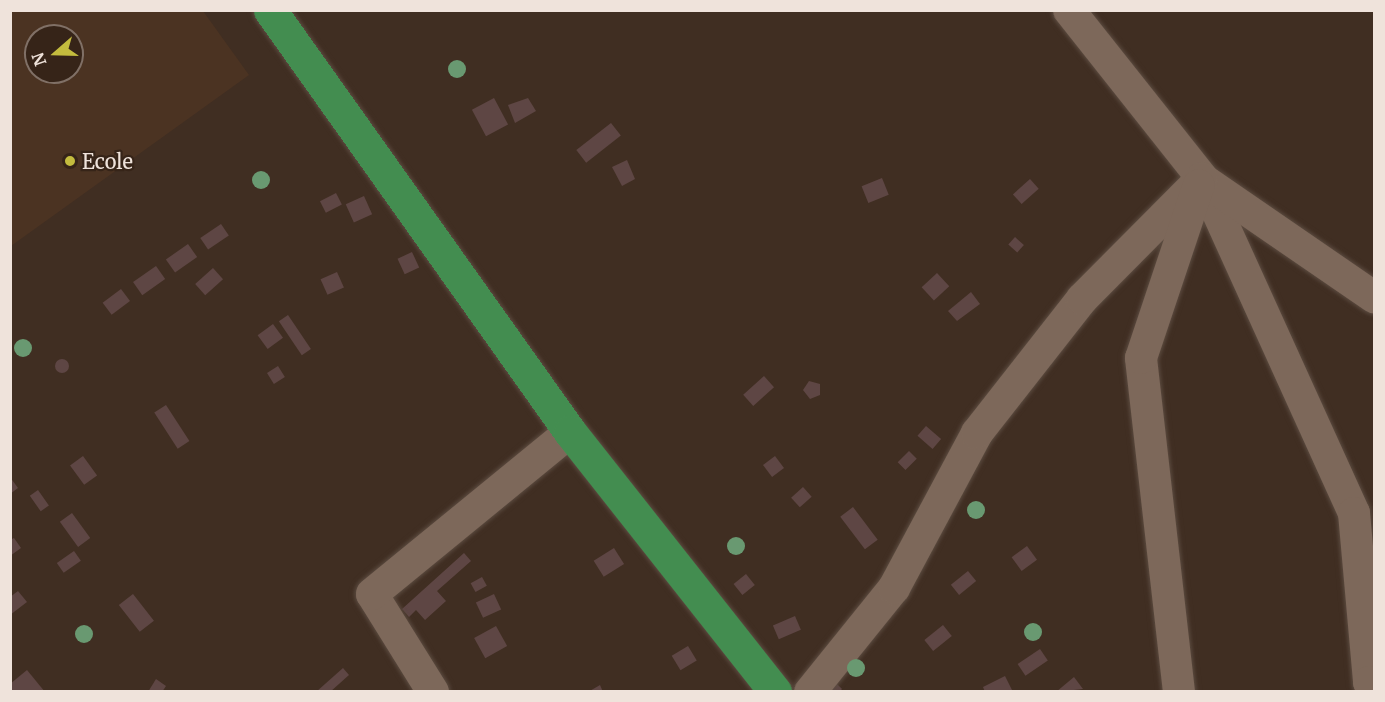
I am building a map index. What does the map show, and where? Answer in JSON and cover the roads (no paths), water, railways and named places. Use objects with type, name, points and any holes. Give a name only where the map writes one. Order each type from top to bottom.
[{"type":"main road","points":[[270,10],[570,432],[775,692]]},
{"type":"street","points":[[1069,10],[1202,178],[1354,513],[1369,681],[1374,688]]},
{"type":"street","points":[[1202,178],[1374,297]]},
{"type":"street","points":[[810,692],[894,588],[976,433],[1082,299],[1202,178]]},
{"type":"street","points":[[1179,692],[1141,358],[1202,178]]},
{"type":"street","points":[[433,692],[372,594],[570,432]]},
{"type":"place","name":"Ecole","points":[[70,161]]}]
